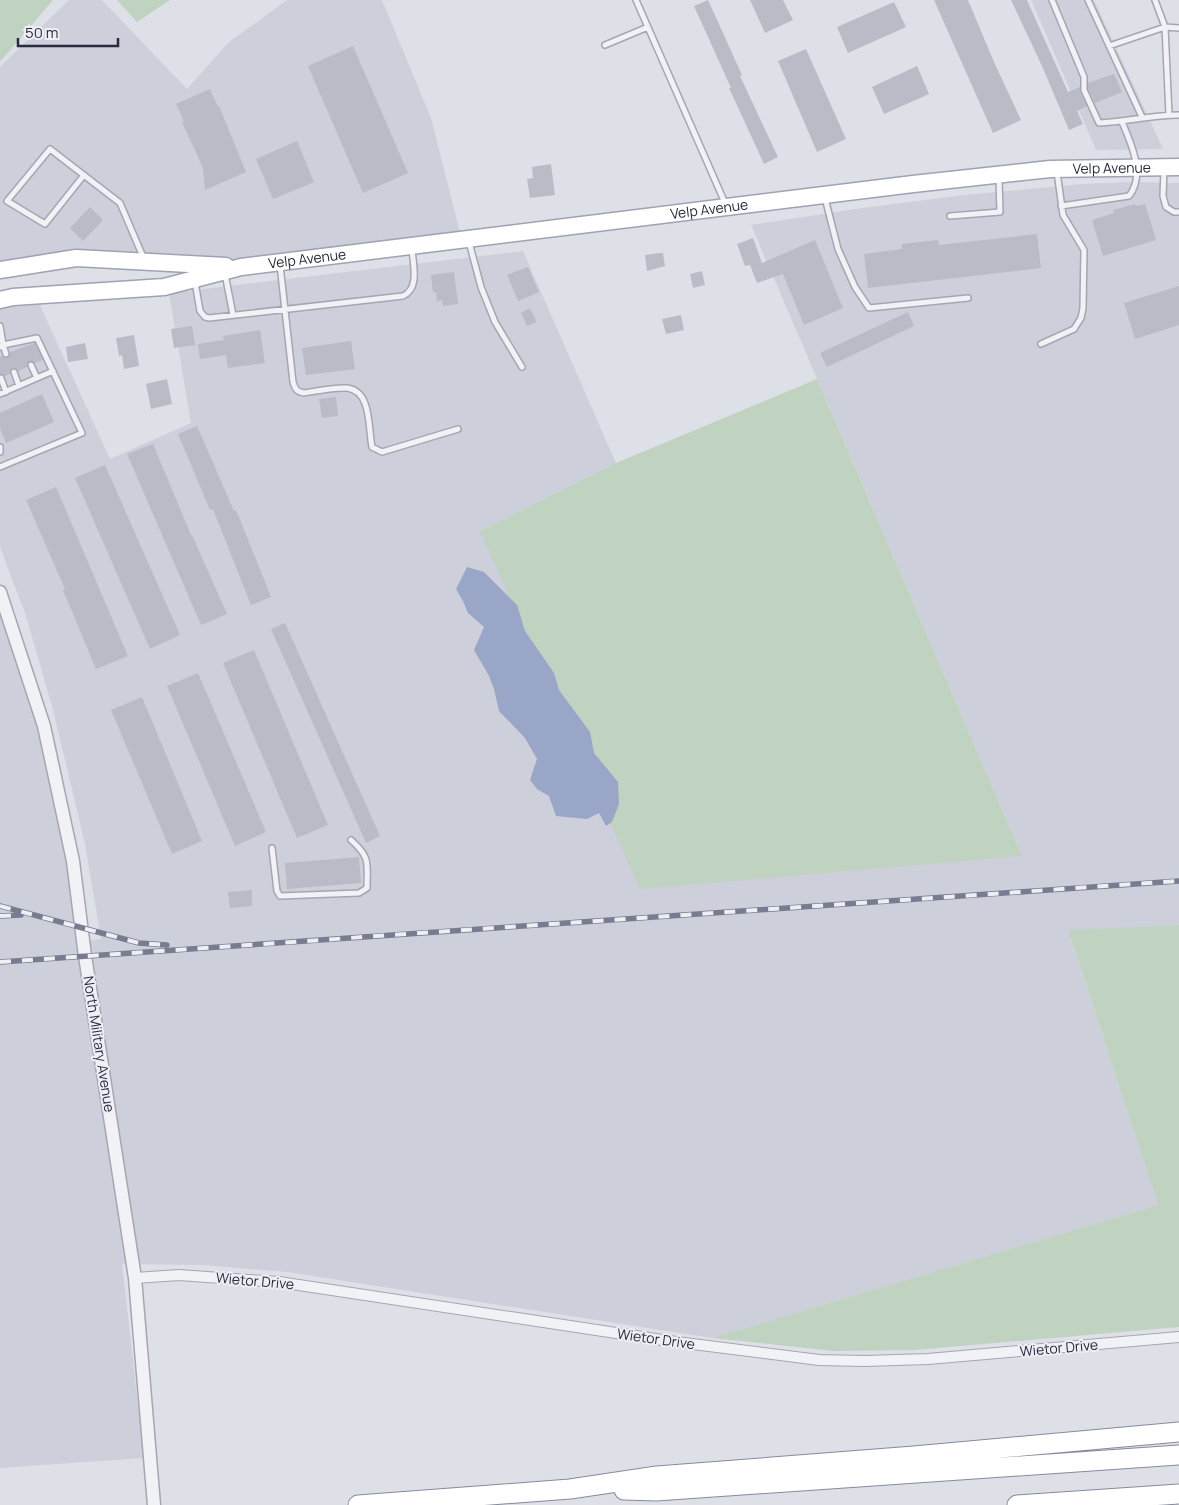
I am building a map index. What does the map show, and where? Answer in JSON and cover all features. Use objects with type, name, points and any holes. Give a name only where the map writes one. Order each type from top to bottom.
[{"type":"highway","points":[[358,1505],[570,1489],[657,1476],[914,1456],[1179,1432]]},
{"type":"highway","points":[[570,1489],[656,1491],[1179,1455]]},
{"type":"highway","points":[[1017,1505],[1179,1494]]},
{"type":"main road","name":"Velp Avenue","points":[[0,300],[13,297],[164,287],[241,267],[999,175],[1057,169],[1171,167]]},
{"type":"main road","name":"Velp Avenue","points":[[0,270],[76,258],[241,267]]},
{"type":"street","name":"North Military Avenue","points":[[0,592],[44,726],[73,861],[88,974],[135,1278],[154,1505]]},
{"type":"street","name":"Wietor Drive","points":[[135,1278],[179,1275],[286,1283],[669,1341],[819,1360],[865,1362],[928,1359],[1179,1336]]},
{"type":"lane","points":[[636,0],[727,207]]},
{"type":"lane","points":[[1052,0],[1084,78],[1084,90],[1100,123],[1122,122],[1142,117],[1179,115]]},
{"type":"lane","points":[[1088,0],[1142,117]]},
{"type":"lane","points":[[1155,0],[1165,27],[1169,115]]},
{"type":"lane","points":[[606,45],[648,27]]},
{"type":"lane","points":[[1109,46],[1165,27],[1179,28]]},
{"type":"lane","points":[[1062,206],[1129,196],[1134,190],[1137,168],[1122,122]]},
{"type":"lane","points":[[84,175],[45,224],[7,201],[50,149],[84,175],[120,203],[140,248],[144,262]]},
{"type":"lane","points":[[1171,167],[1163,196],[1166,208],[1179,212]]},
{"type":"lane","points":[[1041,344],[1074,329],[1081,318],[1083,308],[1084,250],[1063,215],[1057,169]]},
{"type":"lane","points":[[950,216],[1000,212],[999,175]]},
{"type":"lane","points":[[824,195],[838,249],[855,287],[869,308],[968,298]]},
{"type":"lane","points":[[468,239],[481,286],[492,313],[522,367]]},
{"type":"lane","points":[[195,279],[200,311],[202,315],[209,318],[402,296],[408,294],[414,285],[412,246]]},
{"type":"lane","points":[[280,262],[293,382],[298,392],[346,388],[357,391],[366,404],[372,447],[382,452],[458,429]]},
{"type":"lane","points":[[224,271],[233,315]]},
{"type":"lane","points":[[0,326],[2,346],[6,354]]},
{"type":"lane","points":[[0,467],[82,433],[37,338],[20,345],[2,346]]},
{"type":"lane","points":[[31,365],[36,378]]},
{"type":"lane","points":[[14,372],[19,386]]},
{"type":"lane","points":[[0,394],[53,372]]},
{"type":"lane","points":[[1,378],[6,392]]},
{"type":"lane","points":[[0,447],[0,452]]},
{"type":"lane","points":[[272,848],[277,891],[280,896],[359,893],[367,888],[367,858],[362,850],[350,840]]},
{"type":"shaded area","points":[[69,0],[102,0],[187,89],[229,42],[287,0],[382,0],[431,118],[462,240],[241,267],[76,258],[0,270],[0,67]]},
{"type":"shaded area","points":[[1031,0],[1094,0],[1163,149],[1096,150]]},
{"type":"shaded area","points":[[1129,182],[1179,183],[1179,925],[1068,931],[1158,1205],[712,1338],[287,1272],[203,1265],[122,1264],[144,1458],[0,1468],[0,592],[44,726],[84,941],[101,939],[85,844],[53,710],[26,616],[0,547],[0,306],[39,303],[110,459],[191,423],[169,293],[523,251],[616,463],[480,531],[1022,856],[751,225],[965,195],[1081,184]]},
{"type":"green space","points":[[0,0],[53,0],[1,61],[0,59]]},
{"type":"green space","points":[[117,0],[170,0],[137,22]]},
{"type":"green space","points":[[817,379],[1022,856],[640,889],[480,531],[616,463]]},
{"type":"green space","points":[[1179,925],[1179,1327],[915,1350],[833,1351],[712,1338],[1158,1205],[1068,930]]},
{"type":"water","points":[[467,567],[484,572],[517,605],[525,631],[554,673],[559,690],[590,732],[594,753],[618,782],[619,804],[612,822],[606,826],[599,813],[587,819],[556,816],[549,796],[537,789],[530,780],[537,759],[525,738],[499,711],[489,676],[474,650],[484,627],[468,613],[456,589]]},
{"type":"building","points":[[708,0],[742,75],[740,76],[778,157],[764,164],[694,6]]},
{"type":"building","points":[[750,0],[783,0],[793,20],[765,33]]},
{"type":"building","points":[[934,0],[968,0],[1021,120],[993,133]]},
{"type":"building","points":[[1011,0],[1027,0],[1068,92],[1080,87],[1080,92],[1087,106],[1077,111],[1083,124],[1069,130]]},
{"type":"building","points":[[894,2],[906,27],[848,53],[837,27]]},
{"type":"building","points":[[353,46],[408,173],[363,193],[308,66]]},
{"type":"building","points":[[806,49],[846,139],[817,152],[778,61]]},
{"type":"building","points":[[917,66],[929,94],[884,114],[872,87]]},
{"type":"building","points":[[1114,74],[1122,92],[1095,103],[1088,89],[1088,83]]},
{"type":"building","points":[[210,89],[246,172],[205,190],[203,168],[176,104]]},
{"type":"building","points":[[297,141],[314,182],[273,199],[256,159]]},
{"type":"building","points":[[551,164],[555,195],[530,198],[527,179],[533,178],[532,167]]},
{"type":"building","points":[[1135,204],[1136,206],[1145,204],[1156,240],[1103,256],[1092,220],[1114,213],[1113,210]]},
{"type":"building","points":[[90,207],[103,220],[83,241],[70,228]]},
{"type":"building","points":[[1037,234],[1041,268],[868,288],[864,254],[902,249],[902,244],[938,240],[939,245]]},
{"type":"building","points":[[753,238],[762,263],[815,240],[843,308],[804,325],[783,274],[757,283],[750,265],[745,266],[737,244]]},
{"type":"building","points":[[663,253],[665,266],[647,271],[645,255]]},
{"type":"building","points":[[528,267],[539,292],[518,301],[507,275]]},
{"type":"building","points":[[702,271],[705,285],[693,288],[690,274]]},
{"type":"building","points":[[454,272],[458,304],[443,306],[442,300],[437,301],[436,292],[433,292],[431,275]]},
{"type":"building","points":[[1179,286],[1179,325],[1135,339],[1124,303]]},
{"type":"building","points":[[530,308],[537,322],[527,326],[521,313]]},
{"type":"building","points":[[908,312],[914,326],[827,367],[820,353]]},
{"type":"building","points":[[681,315],[684,330],[666,334],[662,319]]},
{"type":"building","points":[[192,326],[195,345],[174,348],[171,329]]},
{"type":"building","points":[[260,330],[265,363],[228,368],[226,355],[200,359],[198,344],[224,340],[223,336]]},
{"type":"building","points":[[134,335],[139,366],[124,369],[122,355],[119,356],[116,338]]},
{"type":"building","points":[[351,341],[355,369],[306,375],[302,348]]},
{"type":"building","points":[[35,343],[43,360],[35,363],[30,361],[27,363],[27,367],[18,371],[12,368],[10,374],[5,376],[0,374],[0,356],[8,358],[10,352]]},
{"type":"building","points":[[85,343],[88,359],[68,362],[66,347]]},
{"type":"building","points":[[167,379],[172,404],[151,409],[146,384]]},
{"type":"building","points":[[42,394],[54,422],[6,443],[0,428],[0,413]]},
{"type":"building","points":[[336,397],[338,416],[322,418],[319,399]]},
{"type":"building","points":[[197,426],[234,511],[236,510],[271,597],[251,605],[213,509],[210,510],[178,434]]},
{"type":"building","points":[[153,444],[227,614],[201,625],[127,454]]},
{"type":"building","points":[[105,465],[180,635],[150,649],[75,478]]},
{"type":"building","points":[[56,487],[128,656],[96,669],[63,590],[65,589],[26,500]]},
{"type":"building","points":[[285,623],[380,836],[366,843],[271,629]]},
{"type":"building","points":[[254,650],[328,825],[297,838],[223,663]]},
{"type":"building","points":[[198,673],[266,832],[235,846],[167,686]]},
{"type":"building","points":[[142,697],[202,841],[172,854],[111,710]]},
{"type":"building","points":[[359,857],[361,883],[287,889],[285,863]]},
{"type":"building","points":[[252,890],[252,906],[230,908],[228,892]]},
{"type":"railway","points":[[0,962],[1179,881]]},
{"type":"railway","points":[[0,906],[139,943],[167,945]]},
{"type":"railway","points":[[0,916],[21,915]]}]
